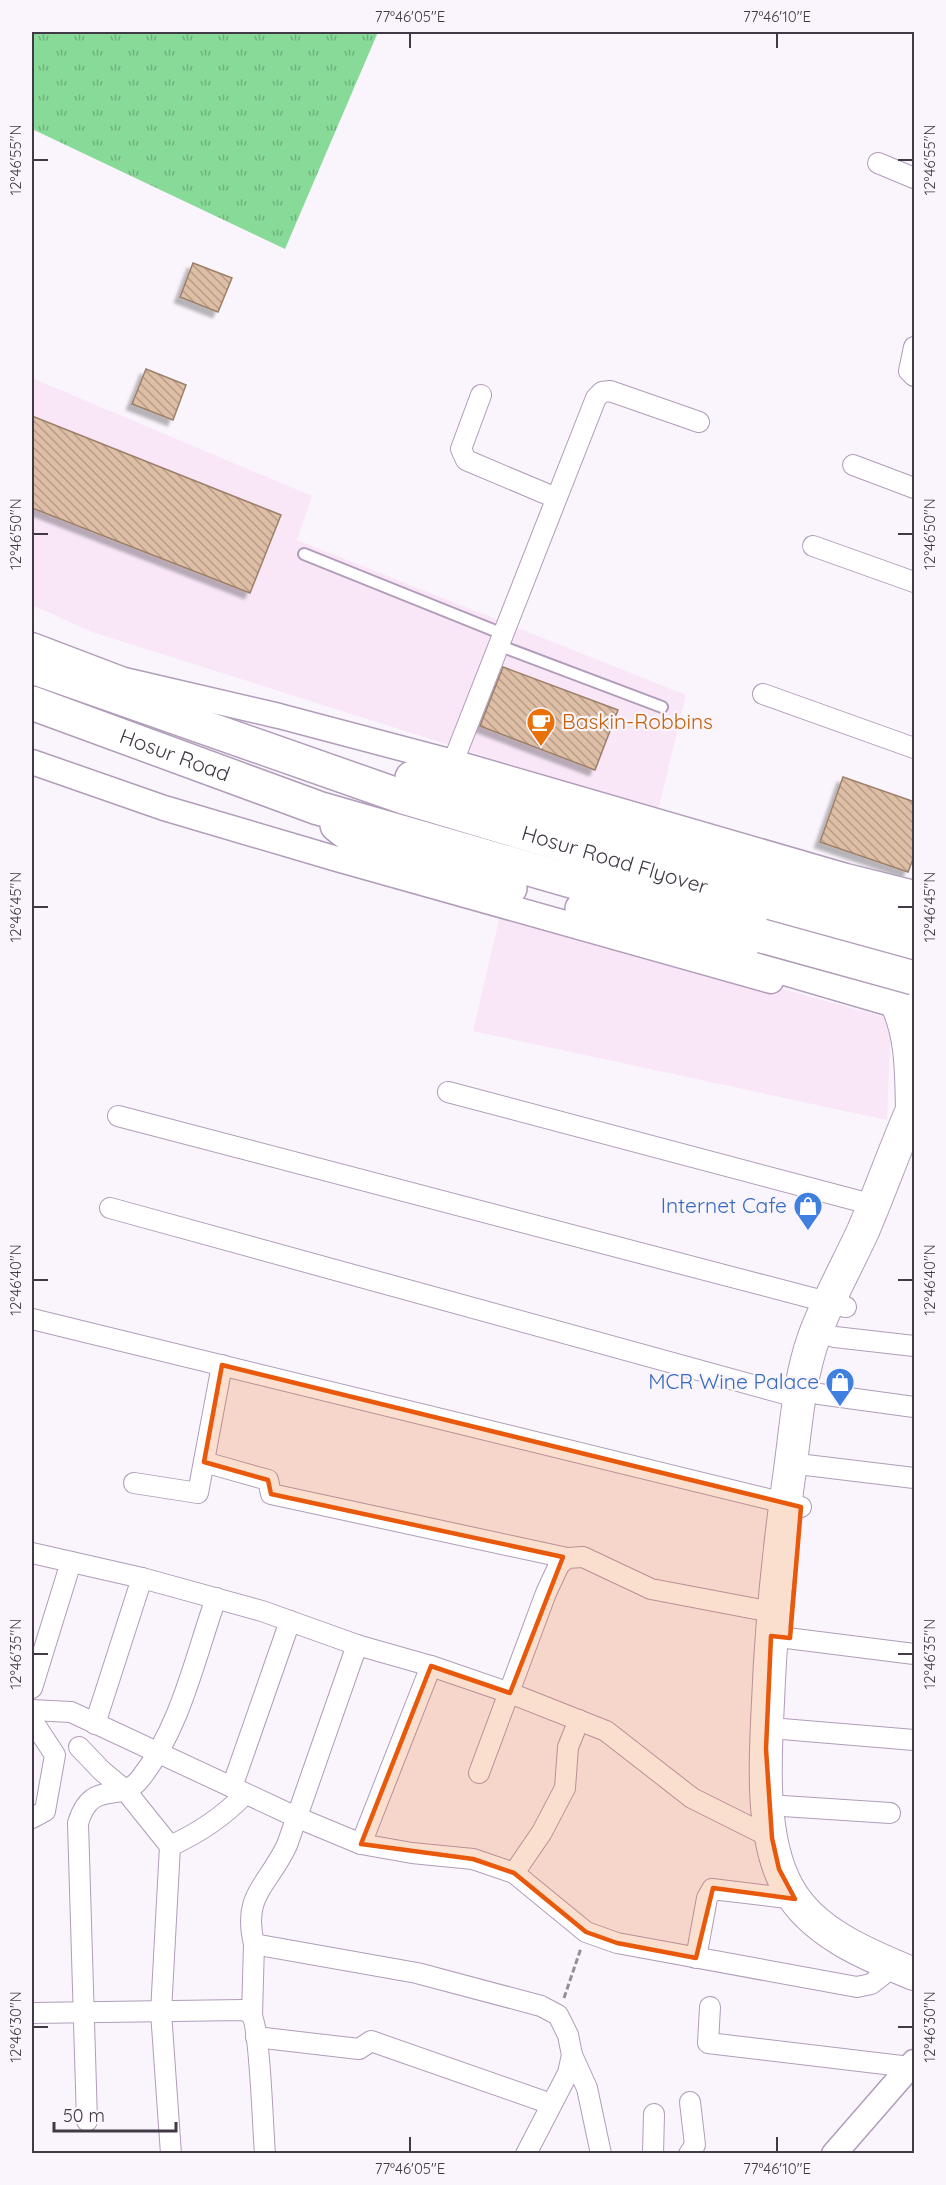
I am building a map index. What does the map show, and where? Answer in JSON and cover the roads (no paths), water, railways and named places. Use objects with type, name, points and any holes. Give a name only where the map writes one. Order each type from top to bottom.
[{"type":"highway","name":"Hosur Road","points":[[32,667],[315,768]]},
{"type":"highway","name":"Hosur Road","points":[[32,703],[318,808]]},
{"type":"highway","points":[[315,768],[332,759],[395,774],[844,887],[915,919]]},
{"type":"highway","name":"Hosur Road Flyover","points":[[315,768],[511,831],[764,921],[908,995]]},
{"type":"highway","points":[[318,808],[348,835],[389,855],[908,995]]},
{"type":"highway","name":"Hosur Road Flyover","points":[[318,808],[764,921],[915,949]]},
{"type":"main road","points":[[908,995],[903,1016],[911,1052],[914,1108],[874,1205],[825,1335],[810,1396],[793,1505],[766,1749],[772,1839],[779,1869],[795,1899],[828,1930],[908,1964]]},
{"type":"main road","points":[[838,1305],[915,1155]]},
{"type":"main road","points":[[793,1505],[806,1465],[810,1396]]},
{"type":"main road","points":[[778,1629],[782,1729],[780,1769],[783,1806],[788,1846],[801,1880],[830,1912],[908,1964]]},
{"type":"street","points":[[878,164],[915,178]]},
{"type":"street","points":[[915,347],[909,365],[909,372],[915,376]]},
{"type":"street","points":[[453,762],[596,398],[602,392],[610,391],[699,422]]},
{"type":"street","points":[[482,395],[461,449],[462,456],[466,460],[556,498]]},
{"type":"street","points":[[853,465],[915,488]]},
{"type":"street","points":[[813,546],[914,580]]},
{"type":"street","points":[[32,645],[124,680],[279,716],[453,762],[844,887],[915,892]]},
{"type":"street","points":[[763,694],[915,748]]},
{"type":"street","points":[[32,762],[164,808],[865,1006],[908,995],[915,958]]},
{"type":"street","points":[[448,1092],[874,1205]]},
{"type":"street","points":[[118,1116],[838,1305]]},
{"type":"street","points":[[110,1208],[810,1396],[915,1407]]},
{"type":"street","points":[[32,1319],[793,1505]]},
{"type":"street","points":[[825,1335],[915,1346]]},
{"type":"street","points":[[134,1483],[198,1493],[222,1365]]},
{"type":"street","points":[[204,1462],[268,1480],[271,1494],[567,1558],[583,1557],[651,1588],[778,1629],[915,1654]]},
{"type":"street","points":[[806,1465],[915,1478]]},
{"type":"street","points":[[32,1553],[142,1578],[216,1598],[510,1693],[606,1731],[692,1798],[772,1839]]},
{"type":"street","points":[[479,1773],[546,1593],[559,1565],[567,1558]]},
{"type":"street","points":[[32,1688],[71,1562]]},
{"type":"street","points":[[95,1724],[142,1578]]},
{"type":"street","points":[[87,2121],[86,2012],[78,1823],[83,1808],[95,1796],[125,1790],[138,1782],[157,1754],[172,1724],[216,1598]]},
{"type":"street","points":[[170,1846],[206,1828],[226,1814],[238,1790],[290,1621]]},
{"type":"street","points":[[265,2154],[256,2037],[252,2016],[254,1944],[250,1915],[255,1895],[279,1862],[357,1645]]},
{"type":"street","points":[[361,1844],[431,1666]]},
{"type":"street","points":[[32,1710],[71,1712],[157,1754],[361,1844],[473,1859],[514,1873],[586,1932],[617,1943],[865,1987],[908,1964]]},
{"type":"street","points":[[32,1720],[55,1755],[39,1813],[70,1814],[78,1823]]},
{"type":"street","points":[[514,1873],[542,1832],[565,1788],[568,1747],[579,1720]]},
{"type":"street","points":[[782,1729],[915,1740]]},
{"type":"street","points":[[55,1755],[117,1734]]},
{"type":"street","points":[[79,1747],[102,1771],[125,1790],[170,1846],[161,2012],[171,2154]]},
{"type":"street","points":[[783,1806],[890,1813]]},
{"type":"street","points":[[696,1958],[707,1898],[712,1889],[795,1899]]},
{"type":"street","points":[[254,1944],[417,1973],[541,2007],[558,2015],[568,2035],[572,2055],[587,2088],[601,2154]]},
{"type":"street","points":[[710,2007],[708,2043],[912,2065]]},
{"type":"street","points":[[32,2013],[243,2010],[252,2016]]},
{"type":"street","points":[[256,2037],[359,2049],[371,2041],[551,2104]]},
{"type":"street","points":[[526,2154],[568,2073],[572,2055]]},
{"type":"street","points":[[834,2154],[912,2065]]},
{"type":"street","points":[[689,2154],[694,2150],[695,2145],[690,2102]]},
{"type":"street","points":[[653,2154],[654,2114]]},
{"type":"lane","points":[[304,554],[662,707]]},
{"type":"place","name":"Baskin-Robbins","points":[[541,748]]},
{"type":"place","name":"Internet Cafe","points":[[808,1232]]},
{"type":"place","name":"MCR Wine Palace","points":[[840,1408]]}]
